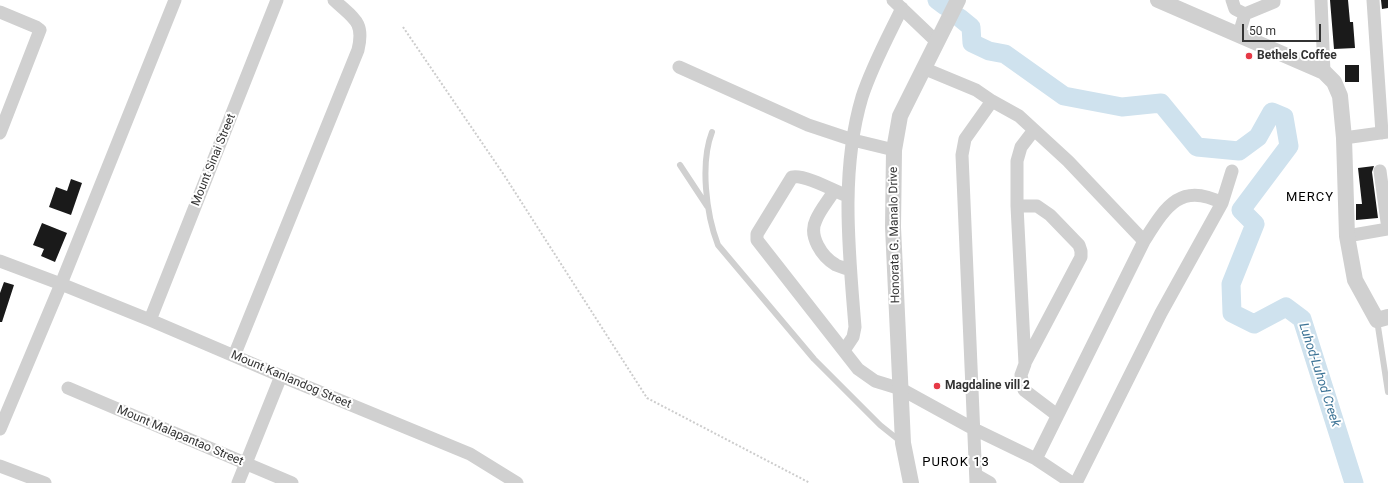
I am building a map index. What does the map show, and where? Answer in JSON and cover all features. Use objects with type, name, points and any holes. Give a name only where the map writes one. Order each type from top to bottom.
[{"type":"street","points":[[0,428],[61,284],[175,0]]},
{"type":"street","name":"Mount Sinai Street","points":[[150,320],[277,0]]},
{"type":"street","points":[[234,356],[358,50],[361,33],[360,27],[355,20],[334,0]]},
{"type":"street","name":"Honorata G. Manalo Drive","points":[[911,483],[903,443],[893,226],[894,150],[900,116],[958,0]]},
{"type":"street","points":[[1158,0],[1324,72],[1334,82],[1340,96],[1344,138],[1347,236],[1355,280],[1382,319]]},
{"type":"street","points":[[1232,0],[1235,9],[1245,14],[1276,1]]},
{"type":"street","points":[[1321,0],[1324,72]]},
{"type":"street","points":[[1344,138],[1385,133],[1373,0]]},
{"type":"street","points":[[844,349],[853,337],[855,328],[850,270],[848,196],[853,140],[862,98],[897,4],[937,42]]},
{"type":"street","points":[[0,12],[40,30],[0,133]]},
{"type":"street","points":[[1239,34],[1245,14]]},
{"type":"street","points":[[679,67],[808,125],[853,140],[894,150]]},
{"type":"street","points":[[923,68],[976,90],[992,101],[1020,116],[1068,161],[1144,241]]},
{"type":"street","points":[[990,483],[976,479],[972,428],[962,155],[965,139],[992,101]]},
{"type":"street","points":[[1025,364],[1016,206],[1018,154],[1034,130]]},
{"type":"street","points":[[1076,483],[1161,314],[1222,203],[1232,170]]},
{"type":"street","points":[[1347,236],[1388,229],[1380,171]]},
{"type":"street","points":[[848,196],[801,177],[792,177],[757,237],[759,242],[844,349],[858,369],[875,381],[901,389],[972,428],[1036,458],[1072,483]]},
{"type":"street","points":[[834,191],[816,220],[813,228],[814,235],[821,252],[835,264],[850,270]]},
{"type":"street","points":[[1036,458],[1144,241],[1161,215],[1186,195],[1199,194],[1210,197],[1222,203]]},
{"type":"street","points":[[1016,206],[1037,206],[1050,216],[1079,244],[1081,251],[1081,257],[1025,364],[1021,375],[1024,390],[1057,415]]},
{"type":"street","name":"Mount Kanlandog Street","points":[[0,261],[150,320],[470,454],[517,483]]},
{"type":"street","points":[[238,483],[281,376]]},
{"type":"street","name":"Mount Malapantao Street","points":[[68,388],[292,483]]},
{"type":"street","points":[[0,466],[45,483]]},
{"type":"lane","points":[[712,132],[708,143],[708,207],[711,227],[718,245],[814,360],[880,425],[903,443]]},
{"type":"lane","points":[[680,165],[708,207]]},
{"type":"lane","points":[[1382,319],[1388,392]]},
{"type":"path","points":[[403,27],[504,175],[647,398],[810,483]]},
{"type":"building","points":[[1330,0],[1348,0],[1350,22],[1353,22],[1355,48],[1334,49]]},
{"type":"building","points":[[1381,0],[1388,0],[1388,8],[1382,9]]},
{"type":"building","points":[[1345,65],[1359,65],[1359,82],[1345,82]]},
{"type":"building","points":[[1374,166],[1372,172],[1378,218],[1356,220],[1356,204],[1362,204],[1358,168]]},
{"type":"building","points":[[71,179],[82,183],[71,215],[49,207],[56,187],[67,191]]},
{"type":"building","points":[[42,223],[67,233],[55,262],[41,256],[44,249],[33,245]]},
{"type":"building","points":[[4,282],[14,285],[2,322],[0,322],[0,293]]},
{"type":"waterway","name":"Luhod-Luhod Creek","points":[[937,0],[945,6]]},
{"type":"waterway","name":"Luhod-Luhod Creek","points":[[960,18],[971,27],[972,43],[989,51],[1005,54],[1064,96],[1122,107],[1161,103],[1197,147],[1239,151],[1258,137],[1272,112],[1284,117],[1289,146],[1241,210],[1255,224],[1231,284],[1232,313],[1254,324],[1286,307],[1302,319],[1354,483]]},
{"type":"place","name":"Bethels Coffee","points":[[1249,56]]},
{"type":"place","name":"Magdaline vill 2","points":[[937,386]]},
{"type":"district","name":"MERCY","points":[[1310,198]]},
{"type":"district","name":"PUROK 13","points":[[956,463]]}]
